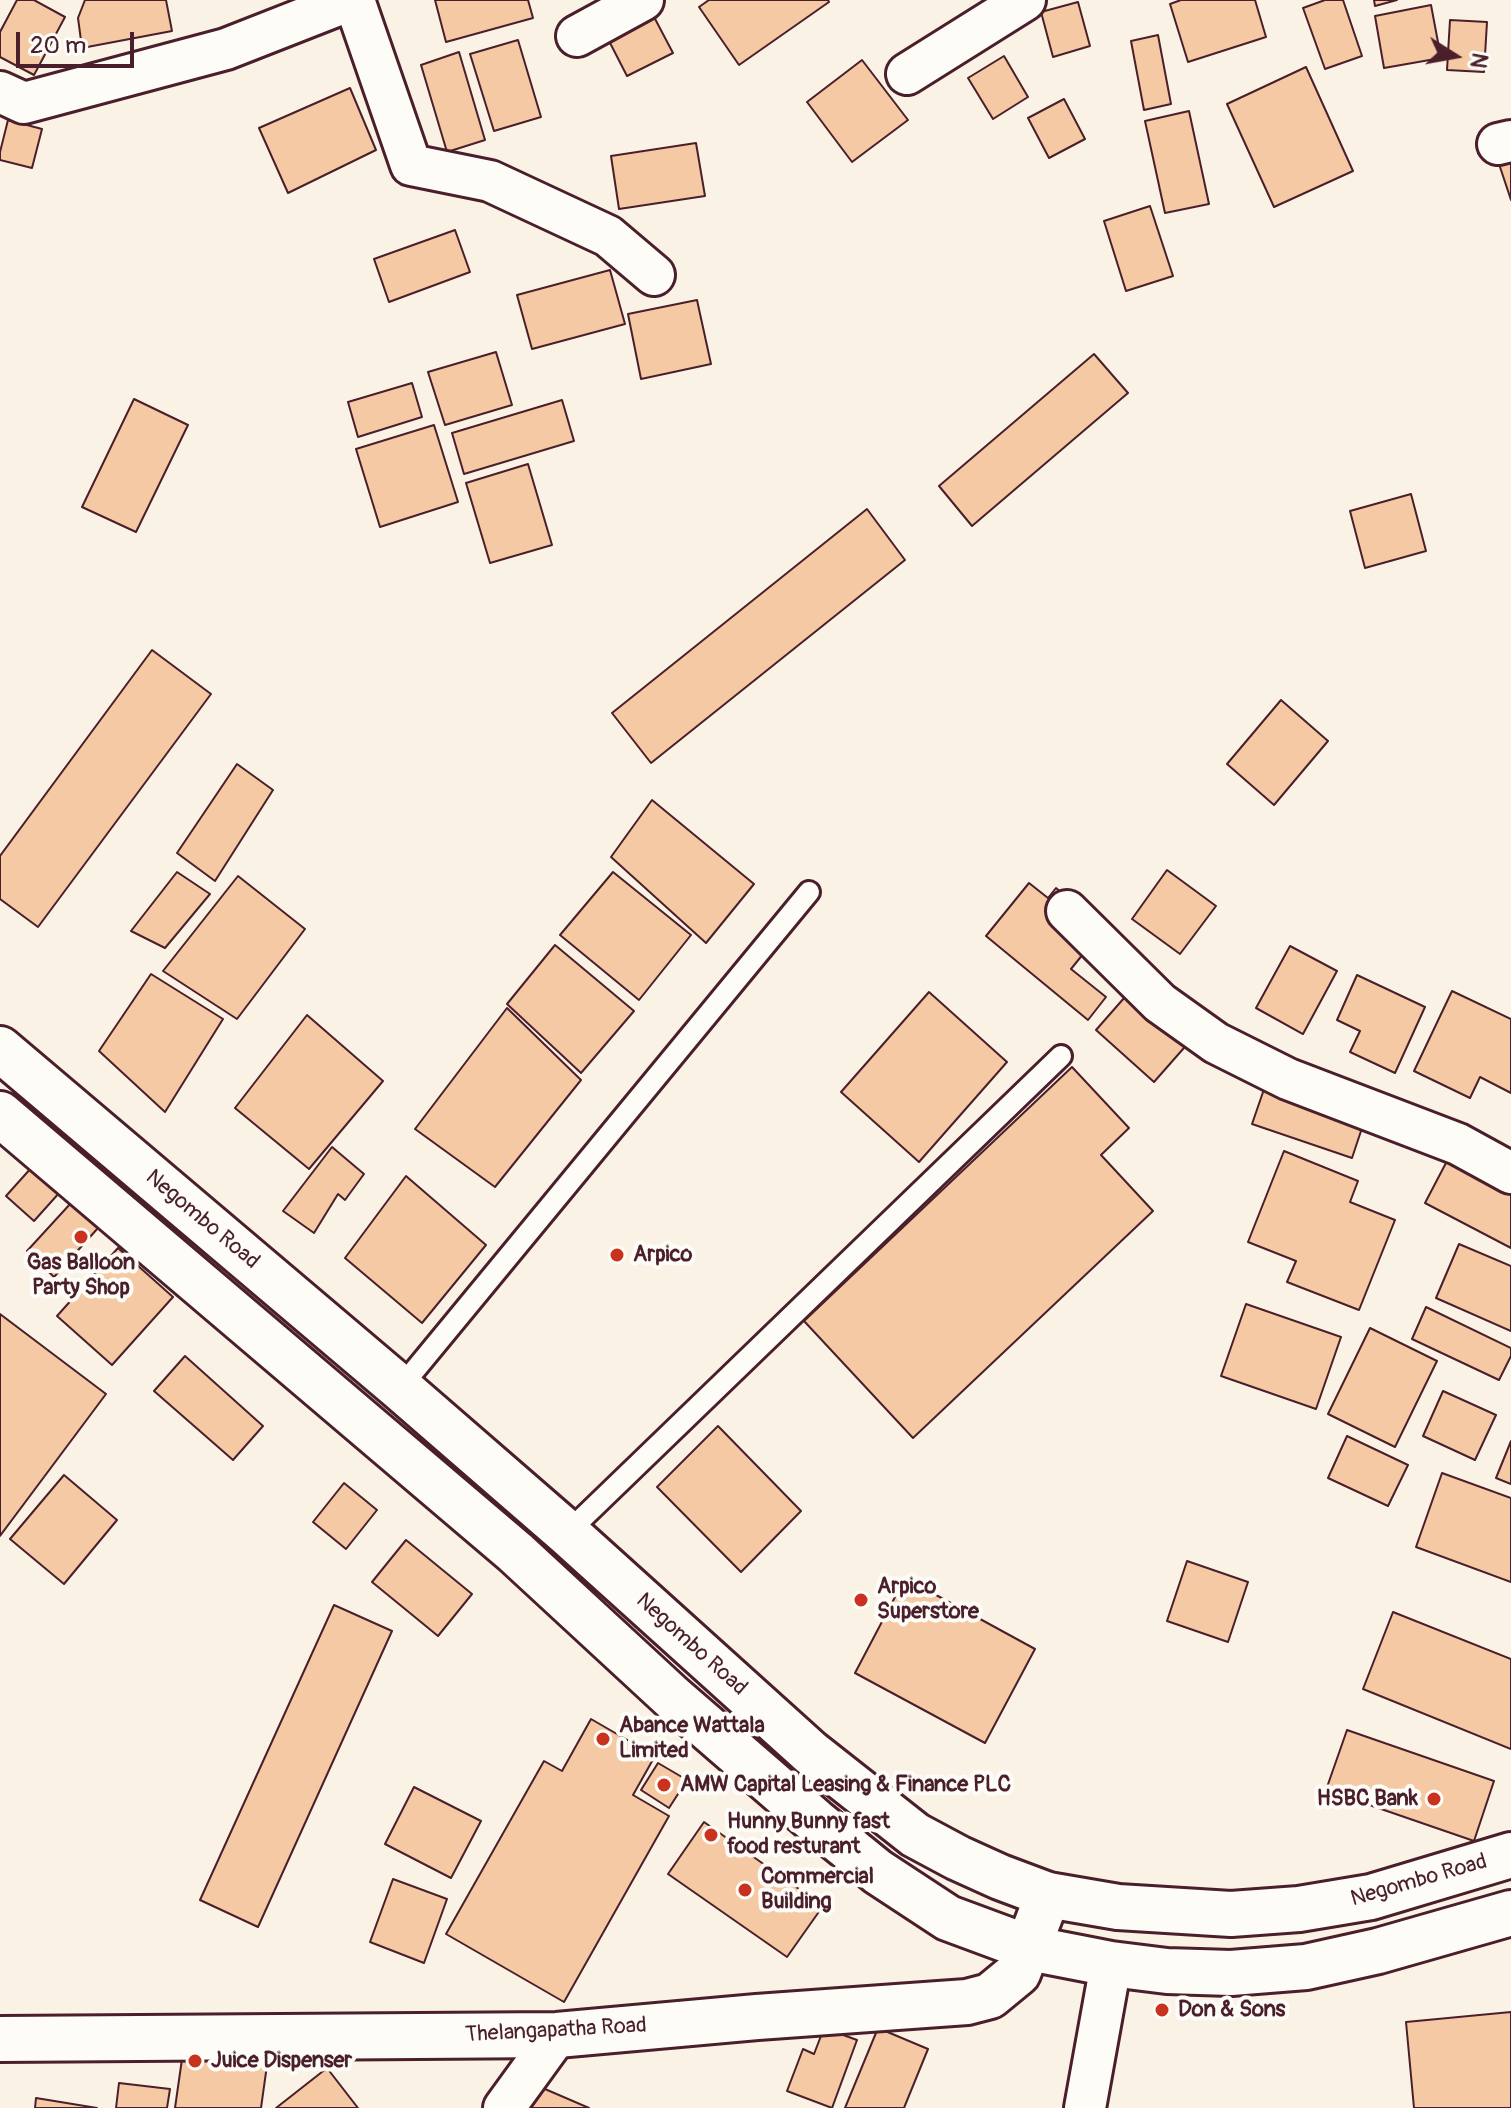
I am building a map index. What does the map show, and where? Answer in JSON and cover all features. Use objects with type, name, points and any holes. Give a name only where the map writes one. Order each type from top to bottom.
[{"type":"main road","name":"Negombo Road","points":[[0,1049],[400,1388],[567,1533],[811,1753],[915,1835],[986,1871],[1048,1895],[1118,1907],[1231,1914],[1299,1909],[1371,1897],[1511,1855]]},
{"type":"main road","points":[[0,1114],[515,1552],[673,1698],[878,1872],[948,1918],[1029,1948],[1111,1964],[1167,1971],[1231,1973],[1306,1967],[1378,1951],[1511,1913]]},
{"type":"main road","name":"Thelangapatha Road","points":[[0,2039],[557,2035],[967,2002],[990,1996],[1018,1973],[1048,1895]]},
{"type":"street","points":[[0,92],[24,103],[226,49],[352,0],[411,165],[490,181],[608,236],[654,275]]},
{"type":"street","points":[[577,36],[643,0]]},
{"type":"street","points":[[907,74],[1025,0]]},
{"type":"street","points":[[1067,911],[1160,1003],[1216,1043],[1288,1079],[1458,1144],[1511,1173]]},
{"type":"street","points":[[1085,2108],[1111,1964]]},
{"type":"street","points":[[504,2108],[557,2035]]},
{"type":"lane","points":[[400,1388],[809,892]]},
{"type":"lane","points":[[567,1533],[1061,1056]]},
{"type":"building","points":[[17,0],[34,0],[65,17],[34,75],[0,57],[0,32]]},
{"type":"building","points":[[85,0],[166,0],[172,31],[82,48],[78,18]]},
{"type":"building","points":[[435,0],[528,0],[533,18],[446,42]]},
{"type":"building","points":[[709,0],[829,2],[739,65],[699,7]]},
{"type":"building","points":[[1181,0],[1255,0],[1266,37],[1188,62],[1170,4]]},
{"type":"building","points":[[1325,0],[1343,0],[1362,56],[1325,69],[1303,8]]},
{"type":"building","points":[[1374,0],[1397,0],[1375,6]]},
{"type":"building","points":[[1078,2],[1090,46],[1053,57],[1041,12]]},
{"type":"building","points":[[1431,5],[1441,58],[1384,68],[1375,16]]},
{"type":"building","points":[[653,15],[673,53],[627,76],[608,39]]},
{"type":"building","points":[[1450,20],[1487,22],[1484,72],[1447,70]]},
{"type":"building","points":[[1158,35],[1171,104],[1144,110],[1131,41]]},
{"type":"building","points":[[518,40],[541,117],[494,131],[470,54]]},
{"type":"building","points":[[459,52],[485,140],[447,152],[421,65]]},
{"type":"building","points":[[1004,56],[1028,97],[993,119],[968,78]]},
{"type":"building","points":[[862,60],[908,120],[852,162],[807,102]]},
{"type":"building","points":[[1306,67],[1353,171],[1274,207],[1227,104]]},
{"type":"building","points":[[350,88],[376,150],[288,193],[259,128]]},
{"type":"building","points":[[1064,99],[1085,139],[1049,158],[1028,118]]},
{"type":"building","points":[[1189,111],[1209,204],[1165,213],[1145,121]]},
{"type":"building","points":[[8,120],[42,129],[32,168],[0,160]]},
{"type":"building","points":[[696,143],[705,196],[619,209],[611,156]]},
{"type":"building","points":[[1511,160],[1511,200],[1499,164]]},
{"type":"building","points":[[1150,206],[1173,276],[1126,291],[1104,221]]},
{"type":"building","points":[[455,230],[470,272],[389,302],[374,259]]},
{"type":"building","points":[[610,270],[625,324],[532,349],[517,295]]},
{"type":"building","points":[[697,300],[711,364],[641,379],[628,314]]},
{"type":"building","points":[[496,352],[512,405],[445,425],[428,372]]},
{"type":"building","points":[[1094,354],[1128,393],[972,526],[939,486]]},
{"type":"building","points":[[412,383],[422,417],[358,437],[348,402]]},
{"type":"building","points":[[134,399],[188,425],[136,532],[82,507]]},
{"type":"building","points":[[562,400],[574,441],[464,474],[452,433]]},
{"type":"building","points":[[434,425],[458,502],[380,527],[356,449]]},
{"type":"building","points":[[528,464],[552,545],[490,563],[466,483]]},
{"type":"building","points":[[1411,494],[1426,551],[1365,568],[1350,511]]},
{"type":"building","points":[[867,509],[905,560],[651,763],[612,713]]},
{"type":"building","points":[[152,650],[211,694],[38,927],[0,899],[0,856]]},
{"type":"building","points":[[1281,700],[1328,741],[1274,805],[1227,764]]},
{"type":"building","points":[[237,764],[273,790],[215,881],[177,853]]},
{"type":"building","points":[[652,800],[754,884],[706,943],[611,857]]},
{"type":"building","points":[[1167,870],[1216,906],[1180,954],[1132,919]]},
{"type":"building","points":[[177,872],[210,894],[165,948],[131,931]]},
{"type":"building","points":[[613,872],[691,935],[639,1000],[560,935]]},
{"type":"building","points":[[238,876],[305,929],[237,1019],[163,971]]},
{"type":"building","points":[[1029,883],[1048,898],[1056,888],[1081,909],[1096,938],[1071,969],[1106,997],[1088,1020],[986,936]]},
{"type":"building","points":[[555,945],[634,1011],[581,1073],[507,1004]]},
{"type":"building","points":[[1290,946],[1337,971],[1303,1034],[1256,1008]]},
{"type":"building","points":[[1146,973],[1205,1024],[1154,1082],[1096,1030]]},
{"type":"building","points":[[151,974],[223,1019],[165,1112],[99,1051]]},
{"type":"building","points":[[1357,975],[1425,1007],[1395,1073],[1350,1052],[1360,1031],[1337,1020]]},
{"type":"building","points":[[1452,991],[1511,1019],[1511,1093],[1480,1077],[1470,1098],[1414,1071]]},
{"type":"building","points":[[929,992],[1007,1062],[919,1162],[841,1092]]},
{"type":"building","points":[[507,1008],[581,1080],[495,1187],[415,1129]]},
{"type":"building","points":[[307,1015],[383,1081],[309,1169],[235,1108]]},
{"type":"building","points":[[1272,1066],[1371,1101],[1352,1158],[1252,1124]]},
{"type":"building","points":[[1072,1067],[1129,1128],[1101,1155],[1153,1211],[913,1438],[804,1321]]},
{"type":"building","points":[[1458,1140],[1511,1168],[1511,1248],[1425,1203]]},
{"type":"building","points":[[332,1147],[364,1174],[345,1200],[338,1194],[314,1233],[283,1211]]},
{"type":"building","points":[[1284,1151],[1358,1181],[1350,1202],[1395,1220],[1359,1310],[1287,1282],[1296,1261],[1248,1242]]},
{"type":"building","points":[[32,1167],[60,1192],[34,1221],[6,1196]]},
{"type":"building","points":[[406,1176],[486,1245],[422,1323],[345,1258]]},
{"type":"building","points":[[71,1203],[98,1228],[54,1277],[27,1251]]},
{"type":"building","points":[[1459,1244],[1511,1266],[1511,1331],[1436,1298]]},
{"type":"building","points":[[118,1248],[173,1297],[112,1365],[57,1316]]},
{"type":"building","points":[[1246,1304],[1341,1337],[1316,1409],[1221,1376]]},
{"type":"building","points":[[1426,1307],[1511,1348],[1511,1356],[1499,1380],[1412,1339]]},
{"type":"building","points":[[0,1314],[106,1394],[0,1536]]},
{"type":"building","points":[[1370,1328],[1437,1361],[1395,1447],[1328,1414]]},
{"type":"building","points":[[185,1356],[263,1426],[233,1460],[154,1391]]},
{"type":"building","points":[[1443,1391],[1496,1415],[1475,1460],[1423,1436]]},
{"type":"building","points":[[718,1426],[801,1511],[741,1572],[657,1487]]},
{"type":"building","points":[[1347,1436],[1408,1465],[1388,1506],[1328,1478]]},
{"type":"building","points":[[1511,1441],[1511,1484],[1496,1478]]},
{"type":"building","points":[[1442,1473],[1511,1498],[1511,1582],[1416,1547]]},
{"type":"building","points":[[64,1475],[117,1520],[64,1584],[10,1539]]},
{"type":"building","points":[[344,1483],[377,1510],[346,1549],[313,1522]]},
{"type":"building","points":[[406,1540],[472,1594],[438,1636],[372,1582]]},
{"type":"building","points":[[1187,1561],[1248,1582],[1228,1642],[1167,1621]]},
{"type":"building","points":[[905,1578],[1035,1649],[985,1743],[855,1673]]},
{"type":"building","points":[[334,1605],[392,1631],[258,1927],[200,1900]]},
{"type":"building","points":[[1393,1612],[1511,1659],[1511,1749],[1363,1689]]},
{"type":"building","points":[[591,1719],[655,1756],[633,1795],[669,1816],[564,2002],[446,1934],[544,1761],[562,1771]]},
{"type":"building","points":[[1347,1730],[1494,1781],[1474,1841],[1326,1790]]},
{"type":"building","name":"AMW Capital Leasing & Finance PLC","points":[[658,1763],[687,1780],[669,1808],[641,1790]]},
{"type":"building","points":[[414,1787],[481,1821],[451,1878],[385,1844]]},
{"type":"building","name":"Commercial Building","points":[[704,1822],[823,1906],[787,1957],[668,1874]]},
{"type":"building","points":[[393,1879],[447,1899],[424,1963],[370,1942]]},
{"type":"building","points":[[1511,2012],[1511,2108],[1414,2108],[1406,2022]]},
{"type":"building","points":[[824,2028],[857,2040],[832,2108],[787,2091],[803,2049],[814,2054]]},
{"type":"building","points":[[878,2028],[928,2049],[904,2108],[845,2108]]},
{"type":"building","points":[[184,2045],[268,2058],[261,2108],[175,2108]]},
{"type":"building","points":[[327,2068],[358,2108],[276,2108]]},
{"type":"building","points":[[119,2083],[170,2089],[167,2108],[116,2108]]},
{"type":"building","points":[[531,2083],[589,2108],[520,2108]]},
{"type":"building","points":[[36,2098],[97,2108],[35,2108]]},
{"type":"place","name":"Gas Balloon Party Shop","points":[[81,1237]]},
{"type":"place","name":"Arpico","points":[[617,1255]]},
{"type":"place","name":"Arpico Superstore","points":[[861,1600]]},
{"type":"place","name":"Abance Wattala Limited","points":[[603,1739]]},
{"type":"place","name":"AMW Capital Leasing & Finance PLC","points":[[664,1785]]},
{"type":"place","name":"HSBC Bank","points":[[1434,1799]]},
{"type":"place","name":"Hunny Bunny fast food resturant","points":[[711,1835]]},
{"type":"place","name":"Commercial Building","points":[[745,1890]]},
{"type":"place","name":"Don & Sons","points":[[1162,2010]]},
{"type":"place","name":"Juice Dispenser","points":[[195,2061]]}]
